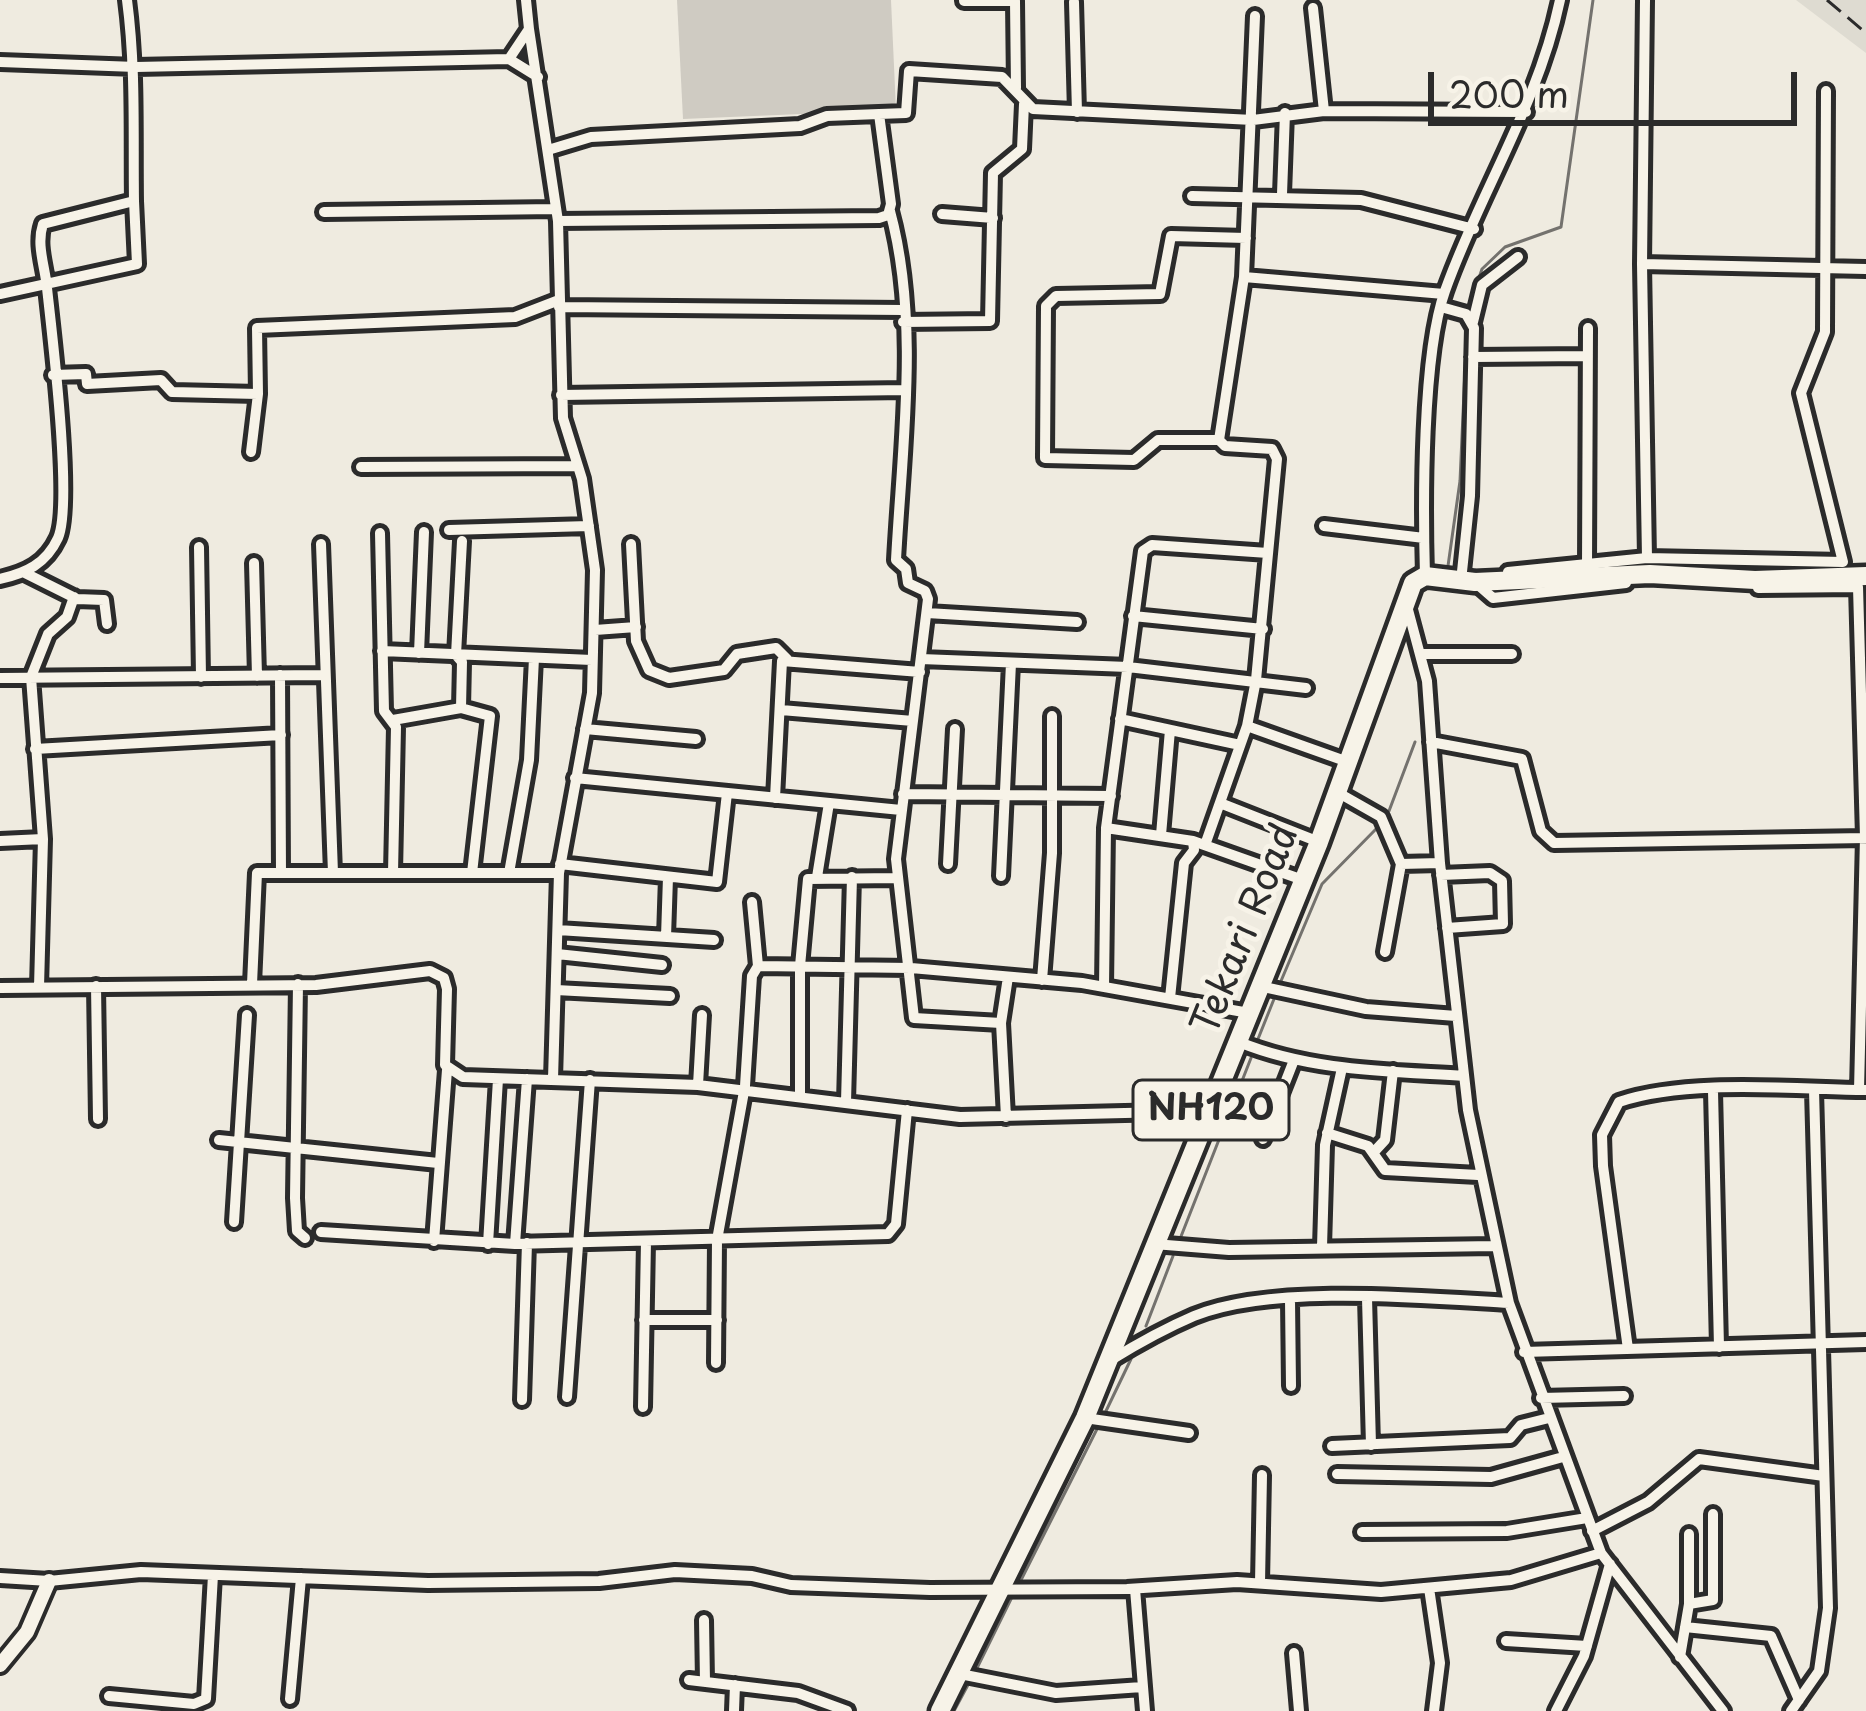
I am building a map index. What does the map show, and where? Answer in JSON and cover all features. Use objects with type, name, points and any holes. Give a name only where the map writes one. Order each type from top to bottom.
[{"type":"highway","points":[[1425,576],[1468,582],[1650,574],[1755,580],[1866,576]]},
{"type":"highway","name":"Tekari Road","points":[[940,1711],[1085,1418],[1319,842],[1404,598],[1413,583],[1425,576]]},
{"type":"street","points":[[0,294],[137,264],[130,160],[136,67],[127,0]]},
{"type":"street","points":[[526,0],[557,215],[561,395],[589,526],[595,630],[585,729],[560,869],[554,1079]]},
{"type":"street","points":[[1425,576],[1443,301],[1526,112],[1560,0]]},
{"type":"street","points":[[1645,0],[1642,264],[1647,558]]},
{"type":"street","points":[[964,2],[1015,1],[1016,88]]},
{"type":"street","points":[[1074,2],[1077,112]]},
{"type":"street","points":[[1313,8],[1324,111]]},
{"type":"street","points":[[1170,998],[1184,863],[1220,803],[1247,726],[1262,629],[1277,454],[1268,448],[1222,445],[1219,440],[1244,277],[1255,16]]},
{"type":"street","points":[[508,59],[529,29]]},
{"type":"street","points":[[0,62],[136,67],[508,59],[538,77]]},
{"type":"street","points":[[250,452],[258,394],[258,328],[515,317],[559,304],[991,321],[993,173],[1022,148],[1024,104],[1016,88],[1002,77],[909,71],[906,113],[827,116],[800,126],[591,137],[548,150]]},
{"type":"street","points":[[1468,582],[1506,573],[1647,558],[1843,562],[1801,393],[1826,332],[1826,91]]},
{"type":"street","points":[[1024,104],[1077,112],[1252,120],[1324,111],[1526,112]]},
{"type":"street","points":[[1282,194],[1285,113]]},
{"type":"street","points":[[879,114],[890,211],[900,247],[903,316],[905,390],[896,560],[906,568],[908,584],[925,591],[927,613],[901,810],[897,878],[914,1018],[1000,1023]]},
{"type":"street","points":[[1192,196],[1282,194],[1398,206],[1474,229]]},
{"type":"street","points":[[0,579],[25,573],[49,554],[63,514],[47,286],[38,237],[43,224],[134,201]]},
{"type":"street","points":[[325,212],[879,218],[890,211]]},
{"type":"street","points":[[942,214],[993,218]]},
{"type":"street","points":[[1219,440],[1153,441],[1134,460],[1045,458],[1046,306],[1056,296],[1160,294],[1171,236],[1246,238]]},
{"type":"street","points":[[1468,582],[1473,322],[1482,285],[1518,256]]},
{"type":"street","points":[[1642,264],[1866,269]]},
{"type":"street","points":[[1244,277],[1443,301],[1473,322]]},
{"type":"street","points":[[1587,566],[1588,328]]},
{"type":"street","points":[[1473,357],[1587,356]]},
{"type":"street","points":[[53,375],[86,374],[87,384],[160,380],[172,392],[258,394]]},
{"type":"street","points":[[561,395],[905,390]]},
{"type":"street","points":[[361,467],[578,466]]},
{"type":"street","points":[[449,530],[589,526]]},
{"type":"street","points":[[1324,526],[1424,538]]},
{"type":"street","points":[[419,653],[424,532]]},
{"type":"street","points":[[380,533],[384,711],[392,720],[393,873]]},
{"type":"street","points":[[460,708],[462,662],[456,655],[462,541]]},
{"type":"street","points":[[321,544],[327,640],[322,675],[330,734],[333,873]]},
{"type":"street","points":[[631,544],[642,660],[664,677],[727,669],[740,653],[778,648],[788,659]]},
{"type":"street","points":[[1104,987],[1106,828],[1146,546],[1268,553]]},
{"type":"street","points":[[199,547],[201,676]]},
{"type":"street","points":[[254,563],[257,676]]},
{"type":"street","points":[[25,573],[74,597],[104,600],[107,624]]},
{"type":"street","points":[[1468,582],[1492,598],[1652,581],[1798,590],[1858,587],[1865,837],[1862,1090],[1713,1090],[1639,1095],[1618,1102],[1607,1116],[1604,1166],[1628,1349]]},
{"type":"street","points":[[39,987],[43,839],[31,677],[48,634],[67,616],[74,597]]},
{"type":"street","points":[[1404,598],[1422,654],[1440,869],[1478,1174],[1509,1303],[1601,1553],[1723,1711]]},
{"type":"street","points":[[927,613],[1077,622]]},
{"type":"street","points":[[1133,616],[1262,629]]},
{"type":"street","points":[[595,630],[636,627]]},
{"type":"street","points":[[382,651],[592,660]]},
{"type":"street","points":[[1422,654],[1512,654]]},
{"type":"street","points":[[509,873],[529,760],[534,658]]},
{"type":"street","points":[[776,798],[781,664],[788,659],[1128,668],[1306,688]]},
{"type":"street","points":[[1001,875],[1011,663]]},
{"type":"street","points":[[280,675],[281,873]]},
{"type":"street","points":[[0,678],[322,675]]},
{"type":"street","points":[[392,720],[460,708],[490,716],[472,873]]},
{"type":"street","points":[[781,710],[913,721]]},
{"type":"street","points":[[1042,980],[1052,716]]},
{"type":"street","points":[[1120,719],[1240,745]]},
{"type":"street","points":[[1247,726],[1348,762]]},
{"type":"street","points":[[585,729],[696,739]]},
{"type":"street","points":[[948,864],[955,729]]},
{"type":"street","points":[[1161,835],[1170,730]]},
{"type":"street","points":[[35,749],[281,735]]},
{"type":"street","points":[[1431,737],[1522,759],[1541,831],[1554,843],[1865,837]]},
{"type":"street","points":[[575,778],[901,810]]},
{"type":"street","points":[[1336,792],[1381,817],[1401,864],[1385,952]]},
{"type":"street","points":[[252,983],[254,877],[560,869],[719,880],[728,794]]},
{"type":"street","points":[[903,794],[1111,796]]},
{"type":"street","points":[[817,877],[830,803]]},
{"type":"street","points":[[1220,803],[1319,842]]},
{"type":"street","points":[[1106,828],[1199,843],[1304,880]]},
{"type":"street","points":[[0,841],[43,839]]},
{"type":"street","points":[[1401,864],[1490,873],[1502,881],[1502,924],[1447,928]]},
{"type":"street","points":[[665,937],[668,877]]},
{"type":"street","points":[[800,1097],[800,966],[807,884],[817,877],[897,878]]},
{"type":"street","points":[[846,1102],[852,877]]},
{"type":"street","points":[[716,1363],[718,1240],[744,1090],[752,976],[758,966],[752,902]]},
{"type":"street","points":[[558,930],[714,940]]},
{"type":"street","points":[[557,953],[662,964]]},
{"type":"street","points":[[758,966],[911,968],[1042,980],[1249,1013]]},
{"type":"street","points":[[0,988],[298,984],[438,974],[447,989],[447,1070],[434,1240]]},
{"type":"street","points":[[1006,1117],[1000,1023],[1009,977]]},
{"type":"street","points":[[298,984],[297,1231],[305,1238]]},
{"type":"street","points":[[96,986],[98,1119]]},
{"type":"street","points":[[1259,986],[1366,1009],[1456,1016]]},
{"type":"street","points":[[556,990],[670,996]]},
{"type":"street","points":[[234,1222],[247,1015]]},
{"type":"street","points":[[698,1085],[702,1015]]},
{"type":"street","points":[[1239,1042],[1294,1060],[1342,1068],[1464,1076]]},
{"type":"street","points":[[1263,1139],[1294,1060]]},
{"type":"street","points":[[1322,1247],[1328,1133],[1342,1068]]},
{"type":"street","points":[[447,1070],[497,1078],[698,1085],[907,1111],[1006,1117],[1166,1112],[1204,1126]]},
{"type":"street","points":[[1373,1154],[1384,1145],[1394,1071]]},
{"type":"street","points":[[488,1244],[497,1078]]},
{"type":"street","points":[[523,1400],[521,1244],[527,1079]]},
{"type":"street","points":[[580,1242],[590,1081]]},
{"type":"street","points":[[1713,1090],[1719,1347]]},
{"type":"street","points":[[1795,1706],[1819,1671],[1827,1643],[1814,1090]]},
{"type":"street","points":[[321,1232],[488,1244],[889,1234],[896,1224],[907,1111]]},
{"type":"street","points":[[1328,1133],[1365,1144],[1385,1169],[1478,1174]]},
{"type":"street","points":[[219,1140],[438,1162]]},
{"type":"street","points":[[643,1407],[646,1241]]},
{"type":"street","points":[[567,1397],[575,1245],[580,1242]]},
{"type":"street","points":[[1154,1244],[1182,1250],[1495,1246]]},
{"type":"street","points":[[1367,1298],[1371,1444]]},
{"type":"street","points":[[1108,1361],[1195,1316],[1290,1300],[1509,1303]]},
{"type":"street","points":[[1290,1300],[1291,1386]]},
{"type":"street","points":[[644,1320],[717,1320]]},
{"type":"street","points":[[1524,1352],[1866,1342]]},
{"type":"street","points":[[1541,1398],[1624,1396]]},
{"type":"street","points":[[1085,1418],[1189,1433]]},
{"type":"street","points":[[1332,1446],[1510,1438],[1521,1425],[1549,1418]]},
{"type":"street","points":[[1337,1474],[1491,1477],[1564,1457]]},
{"type":"street","points":[[1362,1532],[1590,1524],[1648,1502],[1699,1459],[1824,1476]]},
{"type":"street","points":[[1260,1583],[1262,1475]]},
{"type":"street","points":[[1689,1604],[1713,1600],[1713,1514]]},
{"type":"street","points":[[1680,1657],[1689,1604],[1689,1534]]},
{"type":"street","points":[[0,1578],[49,1581],[141,1572],[599,1581],[675,1572],[752,1576],[791,1585],[1000,1591],[1260,1583],[1381,1592],[1511,1580],[1601,1553]]},
{"type":"street","points":[[1556,1711],[1587,1646],[1610,1564]]},
{"type":"street","points":[[109,1696],[194,1707],[208,1695],[213,1575]]},
{"type":"street","points":[[290,1699],[302,1578]]},
{"type":"street","points":[[0,1665],[27,1632],[49,1581]]},
{"type":"street","points":[[1135,1588],[1145,1711]]},
{"type":"street","points":[[1429,1588],[1440,1663],[1434,1711]]},
{"type":"street","points":[[704,1620],[705,1682]]},
{"type":"street","points":[[1685,1627],[1771,1636],[1795,1706]]},
{"type":"street","points":[[1506,1641],[1587,1646]]},
{"type":"street","points":[[1294,1653],[1299,1711]]},
{"type":"street","points":[[960,1674],[1056,1693],[1142,1687]]},
{"type":"street","points":[[689,1680],[798,1693],[847,1711]]},
{"type":"street","points":[[734,1711],[735,1685]]},
{"type":"shaded area","points":[[677,0],[891,0],[896,110],[683,119]]},
{"type":"shaded area","points":[[1796,0],[1866,0],[1866,53]]},
{"type":"waterway","points":[[1469,307],[1482,269],[1505,247],[1561,227],[1593,0]]},
{"type":"waterway","points":[[1448,566],[1460,481],[1467,325]]},
{"type":"waterway","points":[[1389,811],[1415,742]]},
{"type":"waterway","points":[[1281,981],[1322,884],[1377,828]]},
{"type":"waterway","points":[[1258,1039],[1274,999]]},
{"type":"waterway","points":[[1180,1239],[1251,1058]]},
{"type":"waterway","points":[[1146,1326],[1173,1256]]},
{"type":"waterway","points":[[1106,1411],[1131,1359]]},
{"type":"waterway","points":[[1021,1580],[1098,1427]]},
{"type":"waterway","points":[[977,1668],[1012,1597]]},
{"type":"waterway","points":[[954,1711],[969,1683]]},
{"type":"railway","points":[[1827,0],[1866,33]]}]
